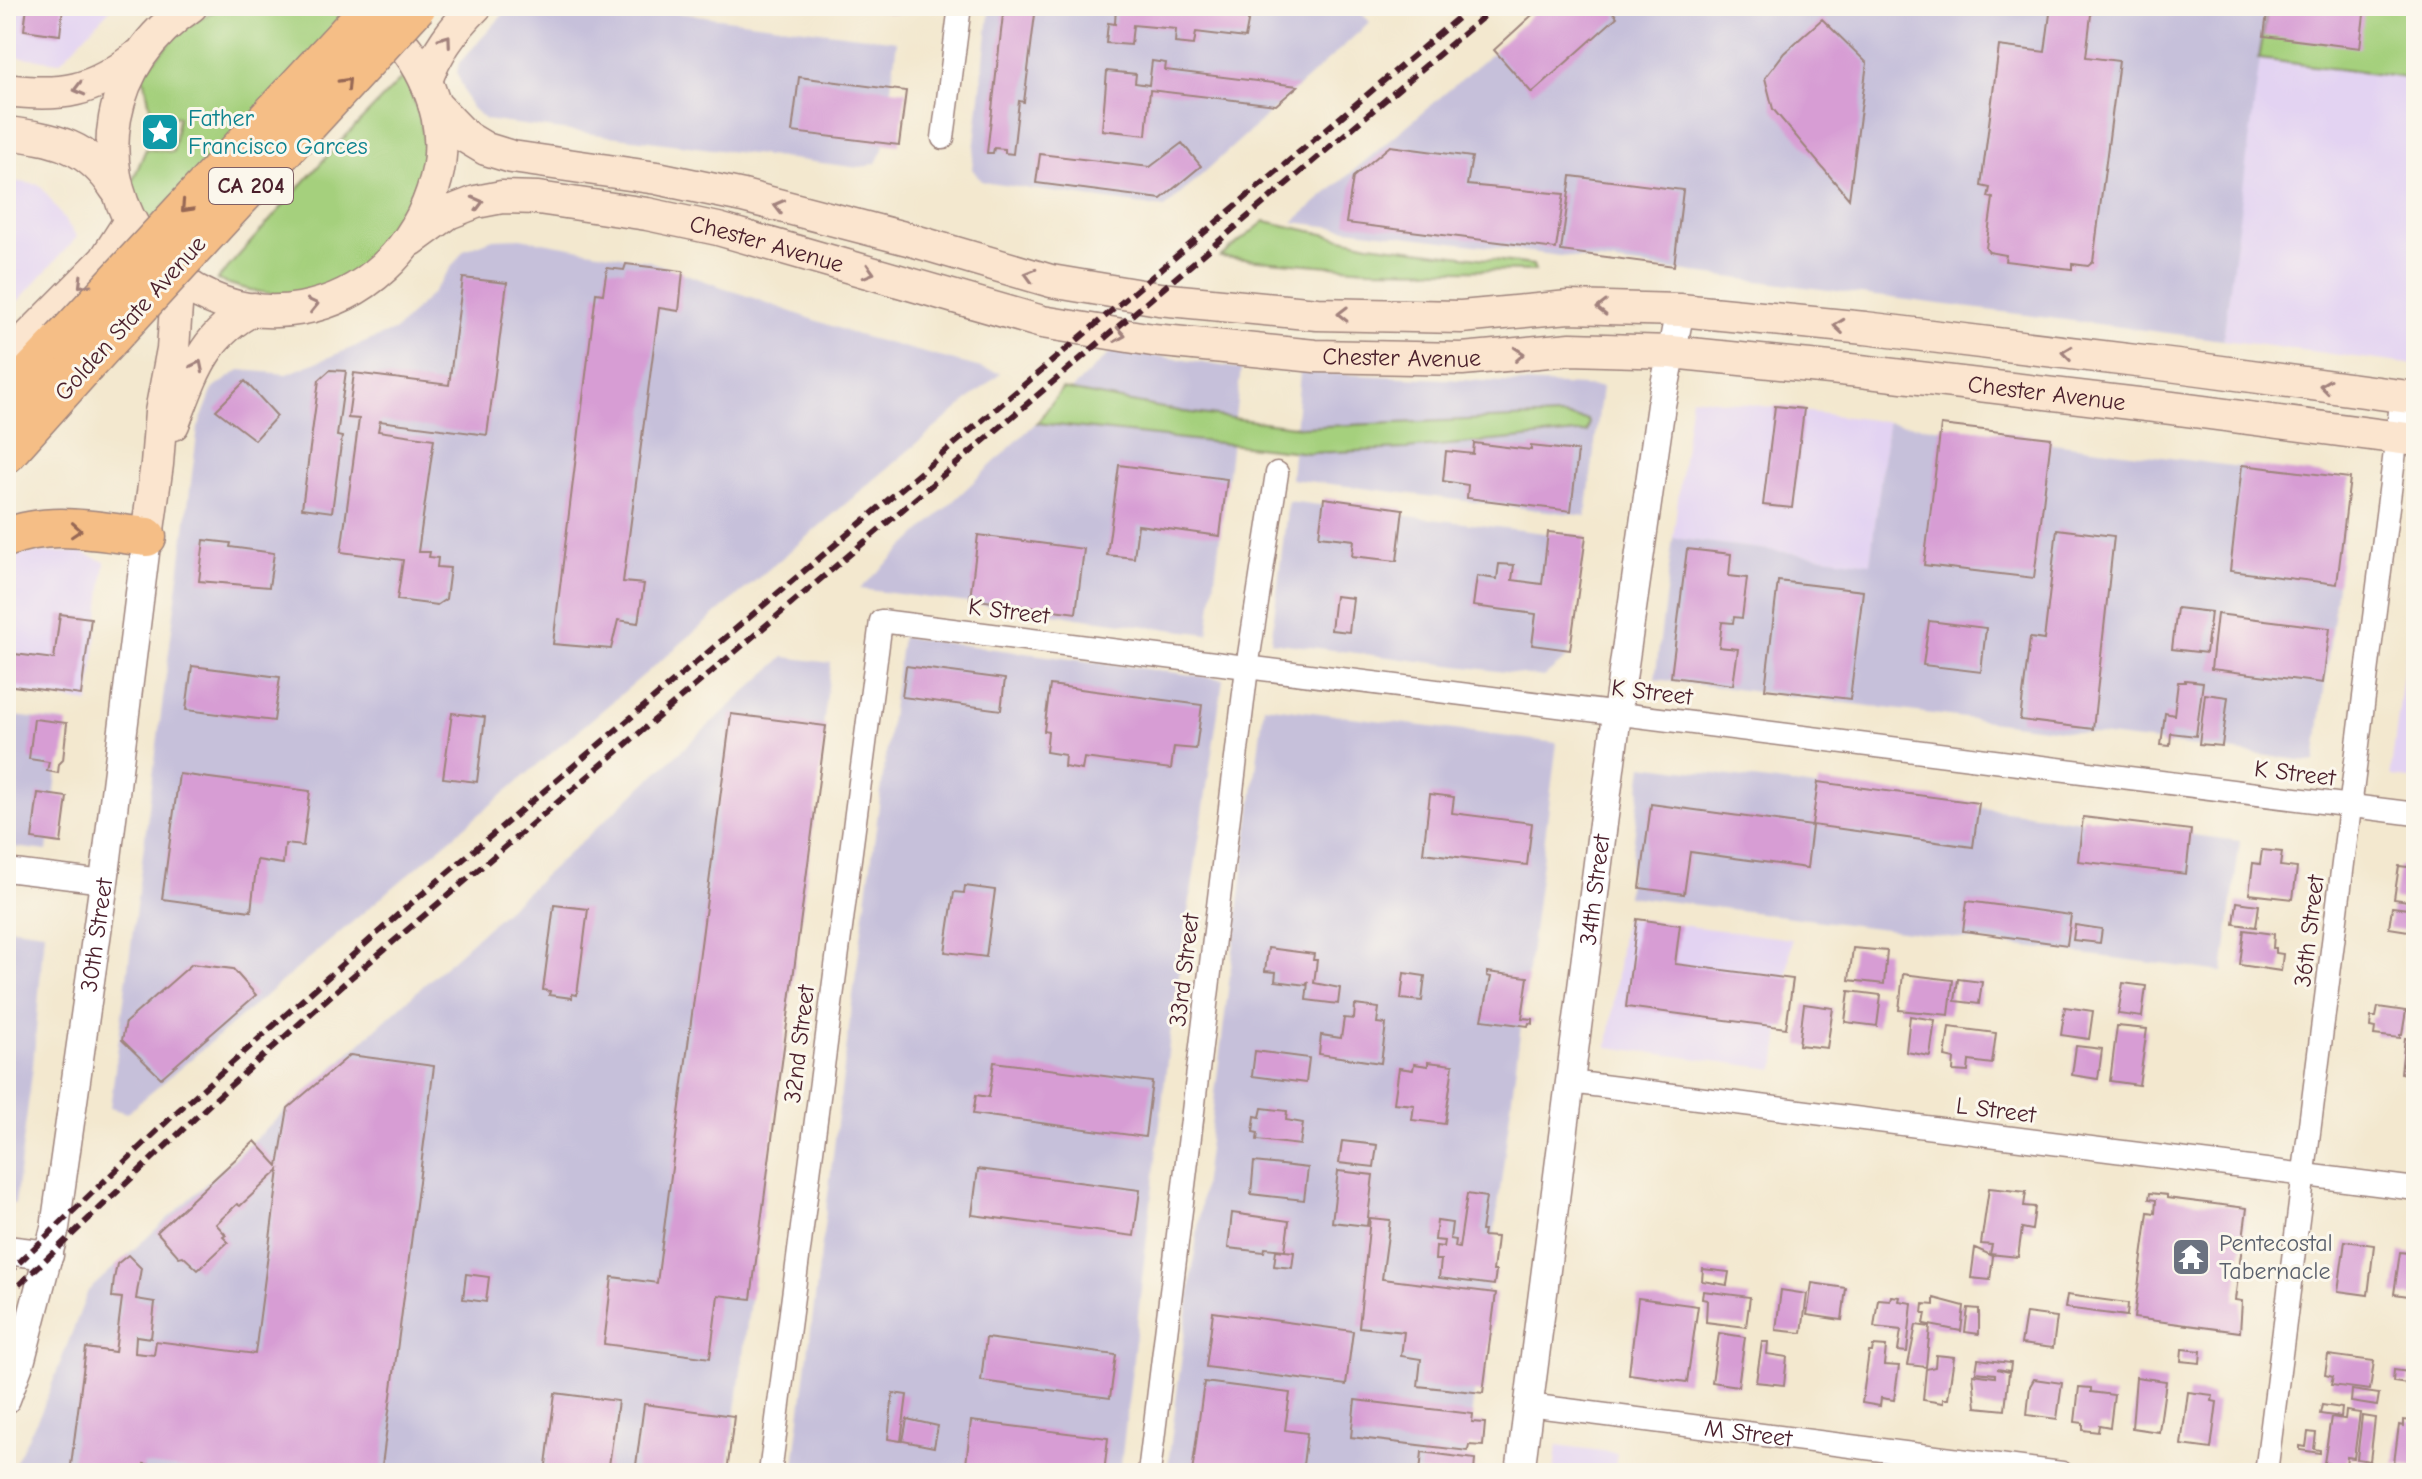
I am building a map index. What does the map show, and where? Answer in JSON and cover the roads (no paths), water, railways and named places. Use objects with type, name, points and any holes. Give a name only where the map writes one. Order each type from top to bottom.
[{"type":"highway","name":"Golden State Avenue","points":[[6,454],[73,354],[372,6]]},
{"type":"highway","name":"Golden State Avenue","points":[[6,399],[73,354],[417,6]]},
{"type":"highway","points":[[6,538],[44,529],[147,537]]},
{"type":"main road","points":[[6,90],[57,94],[87,88],[114,75],[190,6]]},
{"type":"main road","points":[[6,133],[69,145],[91,158],[105,171],[159,262],[202,293],[227,304],[254,309],[287,311],[319,305],[349,294],[383,270],[411,240],[427,209],[437,175],[440,139],[430,92],[412,54],[393,31],[360,6]]},
{"type":"main road","points":[[430,92],[433,60],[476,6]]},
{"type":"main road","points":[[6,360],[105,260],[124,206],[113,163],[112,134],[122,91],[142,52]]},
{"type":"main road","name":"Chester Avenue","points":[[430,92],[466,137],[486,149],[512,157],[657,178],[743,196],[908,239],[1051,281],[1159,299],[1241,308],[1461,317],[1569,307],[1680,310],[1865,328],[2409,397]]},
{"type":"main road","name":"Chester Avenue","points":[[411,240],[448,213],[476,202],[502,197],[538,198],[647,214],[718,229],[1042,322],[1153,340],[1330,356],[1462,359],[1571,349],[1671,352],[1860,371],[2407,439]]},
{"type":"main road","name":"30th Street","points":[[147,537],[161,412],[173,349],[178,278]]},
{"type":"main road","name":"30th Street","points":[[157,464],[195,370],[214,338],[225,326],[254,309]]},
{"type":"street","points":[[943,138],[960,6]]},
{"type":"street","name":"34th Street","points":[[1520,1473],[1617,714],[1661,405],[1680,310]]},
{"type":"street","name":"36th Street","points":[[2266,1473],[2351,806],[2407,439],[2409,397]]},
{"type":"street","name":"33rd Street","points":[[1149,1473],[1247,668],[1277,473]]},
{"type":"street","name":"30th Street","points":[[6,1399],[21,1359],[49,1255],[104,882],[147,537]]},
{"type":"street","name":"K Street","points":[[881,621],[2416,814]]},
{"type":"street","name":"32nd Street","points":[[770,1473],[881,621]]},
{"type":"street","points":[[6,870],[104,882]]},
{"type":"street","name":"L Street","points":[[1570,1082],[2416,1189]]},
{"type":"street","points":[[6,1250],[49,1255]]},
{"type":"street","name":"M Street","points":[[1528,1405],[2062,1473]]},
{"type":"railway","points":[[6,1275],[179,1110],[401,912],[1472,6]]},
{"type":"railway","points":[[6,1297],[211,1103],[347,981],[1496,6]]},
{"type":"place","name":"Father Francisco Garces","points":[[160,132]]},
{"type":"place","name":"Pentecostal Tabernacle","points":[[2191,1257]]}]
